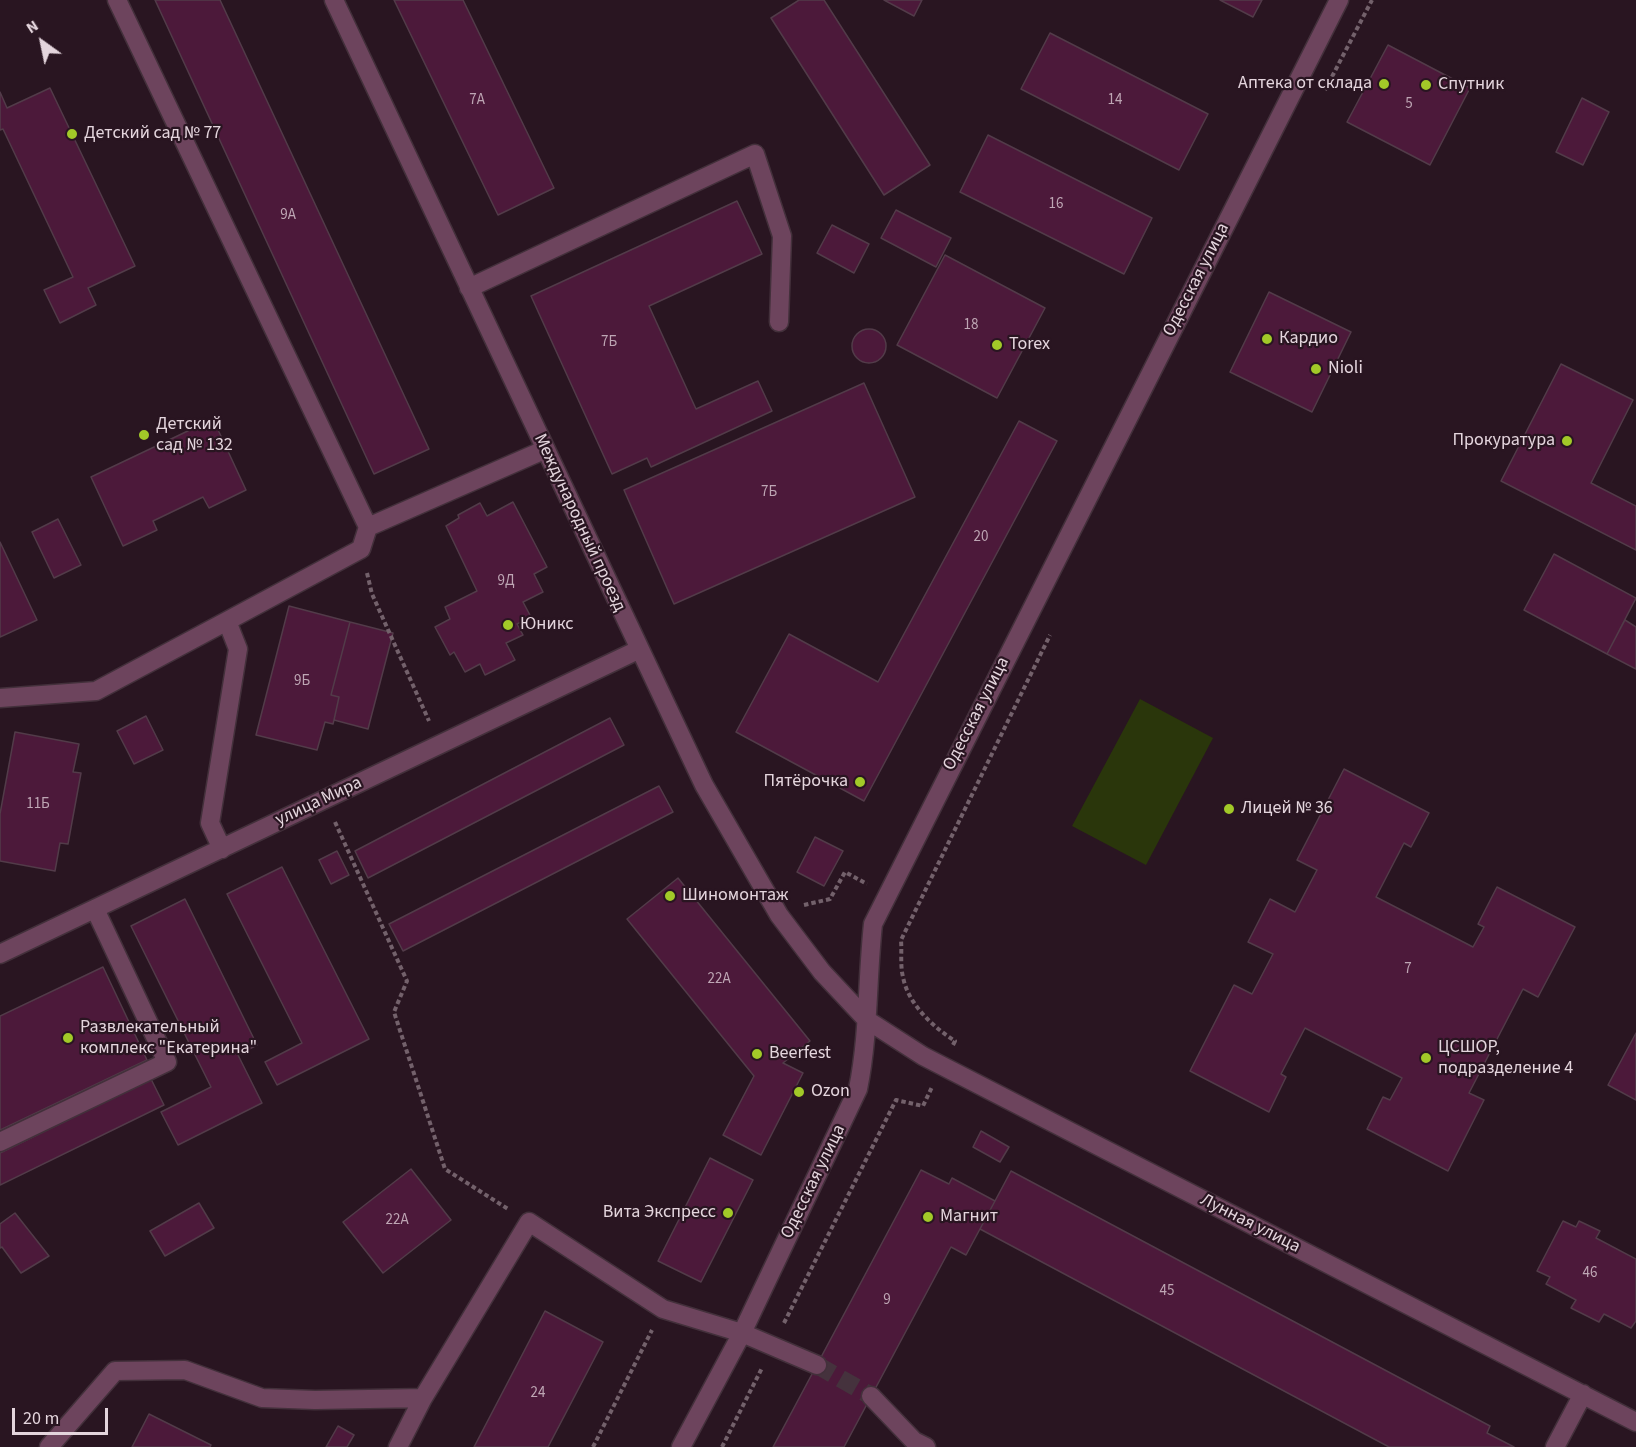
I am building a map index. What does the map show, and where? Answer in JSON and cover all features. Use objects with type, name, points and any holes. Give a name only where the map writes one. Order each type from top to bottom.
[{"type":"street","points":[[0,698],[96,691],[361,549],[368,527],[117,0]]},
{"type":"street","name":"Международный проезд","points":[[334,0],[638,650],[704,785],[779,915],[822,972],[867,1020]]},
{"type":"street","name":"Одесская улица","points":[[681,1447],[742,1333],[858,1089],[865,1055],[867,974],[873,924],[886,895],[1340,0]]},
{"type":"street","points":[[469,288],[755,154],[782,236],[779,322]]},
{"type":"street","points":[[368,527],[544,450]]},
{"type":"street","points":[[222,849],[210,823],[238,649],[227,621]]},
{"type":"street","name":"улица Мира","points":[[0,954],[638,650]]},
{"type":"street","points":[[0,1142],[167,1062],[95,909]]},
{"type":"street","name":"Лунная улица","points":[[867,1020],[942,1066],[1636,1422]]},
{"type":"street","points":[[398,1447],[423,1398],[529,1222],[663,1309],[742,1333],[817,1365]]},
{"type":"street","points":[[49,1447],[115,1371],[185,1370],[262,1398],[315,1400],[423,1398]]},
{"type":"street","points":[[1555,1447],[1583,1394]]},
{"type":"street","points":[[871,1396],[917,1445]]},
{"type":"path","points":[[1323,94],[1372,0]]},
{"type":"path","points":[[361,549],[372,594],[431,726]]},
{"type":"path","points":[[722,1447],[896,1100],[923,1106],[955,1041],[940,1032],[919,1010],[903,978],[901,940],[1051,634]]},
{"type":"path","points":[[324,800],[407,981],[394,1012],[445,1169],[529,1222]]},
{"type":"path","points":[[796,899],[805,906],[830,899],[845,872],[915,911]]},
{"type":"path","points":[[593,1447],[663,1309]]},
{"type":"green space","points":[[1140,699],[1213,738],[1146,865],[1072,826]]},
{"type":"building","points":[[155,0],[220,0],[429,449],[374,474]]},
{"type":"building","points":[[394,0],[463,0],[554,188],[498,215]]},
{"type":"building","points":[[799,0],[824,0],[930,165],[884,195],[771,18]]},
{"type":"building","points":[[884,0],[922,0],[914,16]]},
{"type":"building","points":[[1220,0],[1262,0],[1253,17]]},
{"type":"building","points":[[1050,33],[1208,114],[1179,170],[1021,89]]},
{"type":"building","points":[[1388,45],[1470,88],[1430,165],[1347,122]]},
{"type":"building","points":[[50,88],[135,266],[88,288],[96,305],[60,323],[44,290],[73,277],[3,129],[0,130],[0,92],[7,108]]},
{"type":"building","points":[[1582,98],[1609,112],[1583,165],[1556,152]]},
{"type":"building","points":[[988,135],[1152,218],[1124,274],[960,192]]},
{"type":"building","points":[[737,201],[762,254],[649,306],[696,409],[758,381],[772,411],[651,467],[647,458],[612,474],[531,296]]},
{"type":"building","points":[[896,210],[951,238],[936,267],[881,238]]},
{"type":"building","points":[[832,225],[869,244],[854,273],[817,253]]},
{"type":"building","points":[[945,255],[1045,308],[997,398],[897,345]]},
{"type":"building","points":[[1269,292],[1351,332],[1312,412],[1230,372]]},
{"type":"building","points":[[869,329],[881,334],[886,346],[881,358],[869,363],[857,358],[852,346],[857,334]]},
{"type":"building","name":"Прокуратура","points":[[1561,364],[1633,400],[1591,483],[1636,506],[1636,550],[1501,481]]},
{"type":"building","points":[[864,383],[915,497],[674,604],[624,490]]},
{"type":"building","points":[[213,419],[246,490],[209,508],[203,497],[153,521],[157,530],[123,546],[91,477]]},
{"type":"building","points":[[1019,421],[1057,441],[864,801],[736,732],[789,634],[878,682]]},
{"type":"building","points":[[513,502],[547,567],[534,574],[543,592],[523,602],[531,617],[517,624],[523,635],[506,643],[515,660],[485,675],[480,664],[465,672],[454,652],[450,655],[435,627],[450,619],[445,607],[477,591],[446,526],[459,518],[458,515],[480,503],[487,516]]},
{"type":"building","points":[[58,519],[81,565],[54,578],[32,532]]},
{"type":"building","points":[[0,542],[37,620],[0,637]]},
{"type":"building","points":[[1554,554],[1636,598],[1607,654],[1524,610]]},
{"type":"building","points":[[289,606],[350,622],[331,695],[339,697],[333,724],[325,722],[317,750],[256,735]]},
{"type":"building","points":[[1625,620],[1636,627],[1636,669],[1607,654]]},
{"type":"building","points":[[350,622],[393,633],[368,729],[334,720],[339,697],[331,695]]},
{"type":"building","points":[[146,716],[163,750],[134,764],[117,731]]},
{"type":"building","points":[[610,718],[624,745],[368,878],[355,851]]},
{"type":"building","points":[[15,732],[79,744],[73,772],[81,773],[68,844],[60,843],[55,871],[0,861],[0,814]]},
{"type":"building","points":[[1344,769],[1429,813],[1411,847],[1404,843],[1376,897],[1473,947],[1484,927],[1478,924],[1497,887],[1575,927],[1538,997],[1523,989],[1469,1093],[1484,1100],[1448,1171],[1367,1129],[1383,1097],[1390,1100],[1402,1078],[1305,1028],[1281,1074],[1286,1077],[1269,1112],[1190,1071],[1234,985],[1252,994],[1273,954],[1248,942],[1270,899],[1295,912],[1317,870],[1297,860]]},
{"type":"building","points":[[659,786],[673,812],[403,951],[389,924]]},
{"type":"building","points":[[815,837],[843,851],[824,886],[797,872]]},
{"type":"building","points":[[337,851],[349,875],[331,884],[319,860]]},
{"type":"building","points":[[282,867],[369,1039],[277,1085],[265,1062],[302,1043],[227,894]]},
{"type":"building","points":[[678,878],[810,1041],[783,1063],[803,1073],[761,1155],[723,1135],[754,1076],[627,919]]},
{"type":"building","points":[[185,899],[257,1045],[238,1055],[262,1103],[178,1145],[161,1112],[211,1087],[131,926]]},
{"type":"building","name":"Развлекательный комплекс \"Екатерина\"","points":[[103,967],[147,1060],[0,1130],[0,1016]]},
{"type":"building","points":[[1636,1033],[1636,1100],[1608,1085]]},
{"type":"building","points":[[151,1079],[164,1105],[0,1185],[0,1153]]},
{"type":"building","points":[[981,1131],[1009,1147],[1000,1162],[973,1147]]},
{"type":"building","points":[[710,1158],[753,1180],[701,1282],[658,1261]]},
{"type":"building","points":[[411,1169],[451,1220],[383,1273],[343,1222]]},
{"type":"building","points":[[921,1170],[949,1184],[952,1178],[995,1201],[966,1255],[951,1247],[844,1447],[773,1447]]},
{"type":"building","points":[[1011,1171],[1490,1426],[1487,1433],[1514,1447],[1389,1447],[980,1229]]},
{"type":"building","points":[[199,1203],[214,1228],[165,1256],[150,1231]]},
{"type":"building","points":[[15,1213],[49,1256],[21,1273],[2,1247],[0,1248],[0,1224]]},
{"type":"building","points":[[1563,1221],[1576,1227],[1579,1221],[1600,1231],[1596,1238],[1636,1259],[1636,1321],[1631,1328],[1604,1314],[1599,1322],[1571,1308],[1576,1300],[1546,1284],[1550,1277],[1537,1271]]},
{"type":"building","points":[[545,1311],[603,1342],[548,1447],[474,1447]]},
{"type":"building","points":[[149,1414],[211,1445],[210,1447],[132,1447]]},
{"type":"building","points":[[338,1426],[354,1435],[347,1447],[326,1447]]},
{"type":"tunnel","points":[[817,1365],[871,1396]]},
{"type":"place","name":"Аптека от склада","points":[[1384,84]]},
{"type":"place","name":"Спутник","points":[[1426,85]]},
{"type":"place","name":"Детский сад № 77","points":[[72,134]]},
{"type":"place","name":"Кардио","points":[[1267,339]]},
{"type":"place","name":"Torex","points":[[997,345]]},
{"type":"place","name":"Nioli","points":[[1316,369]]},
{"type":"place","name":"Детский сад № 132","points":[[144,435]]},
{"type":"place","name":"Прокуратура","points":[[1567,441]]},
{"type":"place","name":"Юникс","points":[[508,625]]},
{"type":"place","name":"Пятёрочка","points":[[860,782]]},
{"type":"place","name":"Лицей № 36","points":[[1229,809]]},
{"type":"place","name":"Шиномонтаж","points":[[670,896]]},
{"type":"place","name":"Развлекательный комплекс \"Екатерина\"","points":[[68,1038]]},
{"type":"place","name":"Beerfest","points":[[757,1054]]},
{"type":"place","name":"ЦСШОР, подразделение 4","points":[[1426,1058]]},
{"type":"place","name":"Ozon","points":[[799,1092]]},
{"type":"place","name":"Вита Экспресс","points":[[728,1213]]},
{"type":"place","name":"Магнит","points":[[928,1217]]}]
